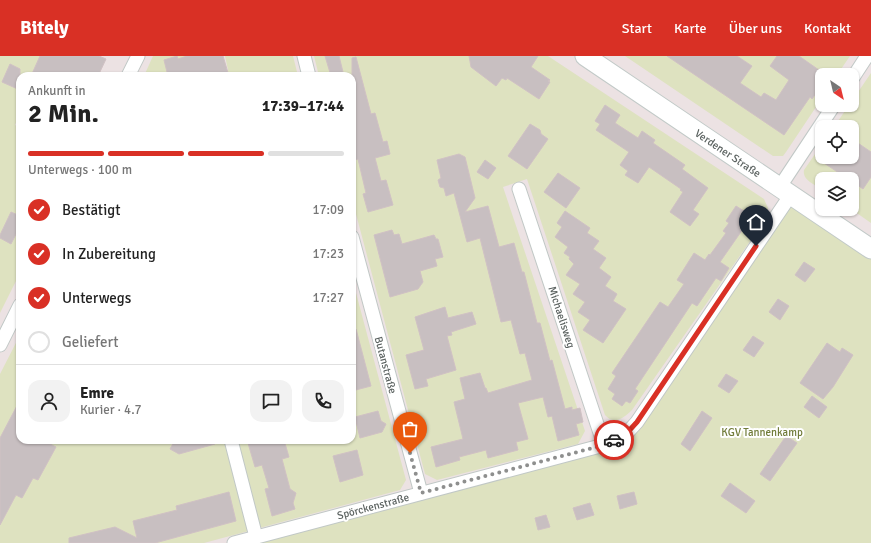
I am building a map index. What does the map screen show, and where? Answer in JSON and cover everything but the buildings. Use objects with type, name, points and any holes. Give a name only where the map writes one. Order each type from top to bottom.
[{"type":"street","points":[[130,72],[138,56]]},
{"type":"street","points":[[304,56],[308,72]]},
{"type":"street","name":"Verdener Straße","points":[[585,56],[871,249]]},
{"type":"street","points":[[859,68],[867,56]]},
{"type":"street","name":"Spörckenstraße","points":[[234,543],[604,445],[626,434],[637,422],[785,192],[830,112]]},
{"type":"street","name":"Michaelisweg","points":[[519,189],[604,445]]},
{"type":"street","name":"Butanstraße","points":[[356,252],[421,493]]},
{"type":"street","points":[[0,345],[16,313]]},
{"type":"street","points":[[232,444],[256,537]]},
{"type":"green space","points":[[0,56],[47,56],[40,72],[16,72],[16,281],[0,313]]},
{"type":"green space","points":[[153,56],[193,56],[197,72],[146,72]]},
{"type":"green space","points":[[225,56],[293,56],[297,72],[219,72],[228,70]]},
{"type":"green space","points":[[314,56],[548,56],[764,199],[768,208],[767,217],[632,410],[623,418],[612,420],[605,415],[527,179],[503,187],[585,431],[578,444],[437,480],[425,474],[356,214],[356,72],[318,72]]},
{"type":"green space","points":[[625,56],[850,56],[842,68],[815,68],[815,108],[783,156],[773,156]]},
{"type":"green space","points":[[871,73],[871,223],[859,215],[859,172],[815,172],[815,185],[810,182],[804,174],[804,170],[815,154],[815,164],[859,164],[859,120],[839,120],[844,112],[859,112],[859,91]]},
{"type":"green space","name":"KGV Tannenkamp","points":[[790,196],[815,212],[815,216],[821,216],[871,249],[871,543],[234,543],[626,434]]},
{"type":"green space","points":[[356,293],[406,480],[400,490],[204,543],[0,543],[0,374],[16,343],[16,444],[356,444]]},
{"type":"way so far","points":[[410,453],[421,493],[604,445],[614,440]]},
{"type":"route","points":[[614,440],[626,434],[637,422],[756,246]]}]
